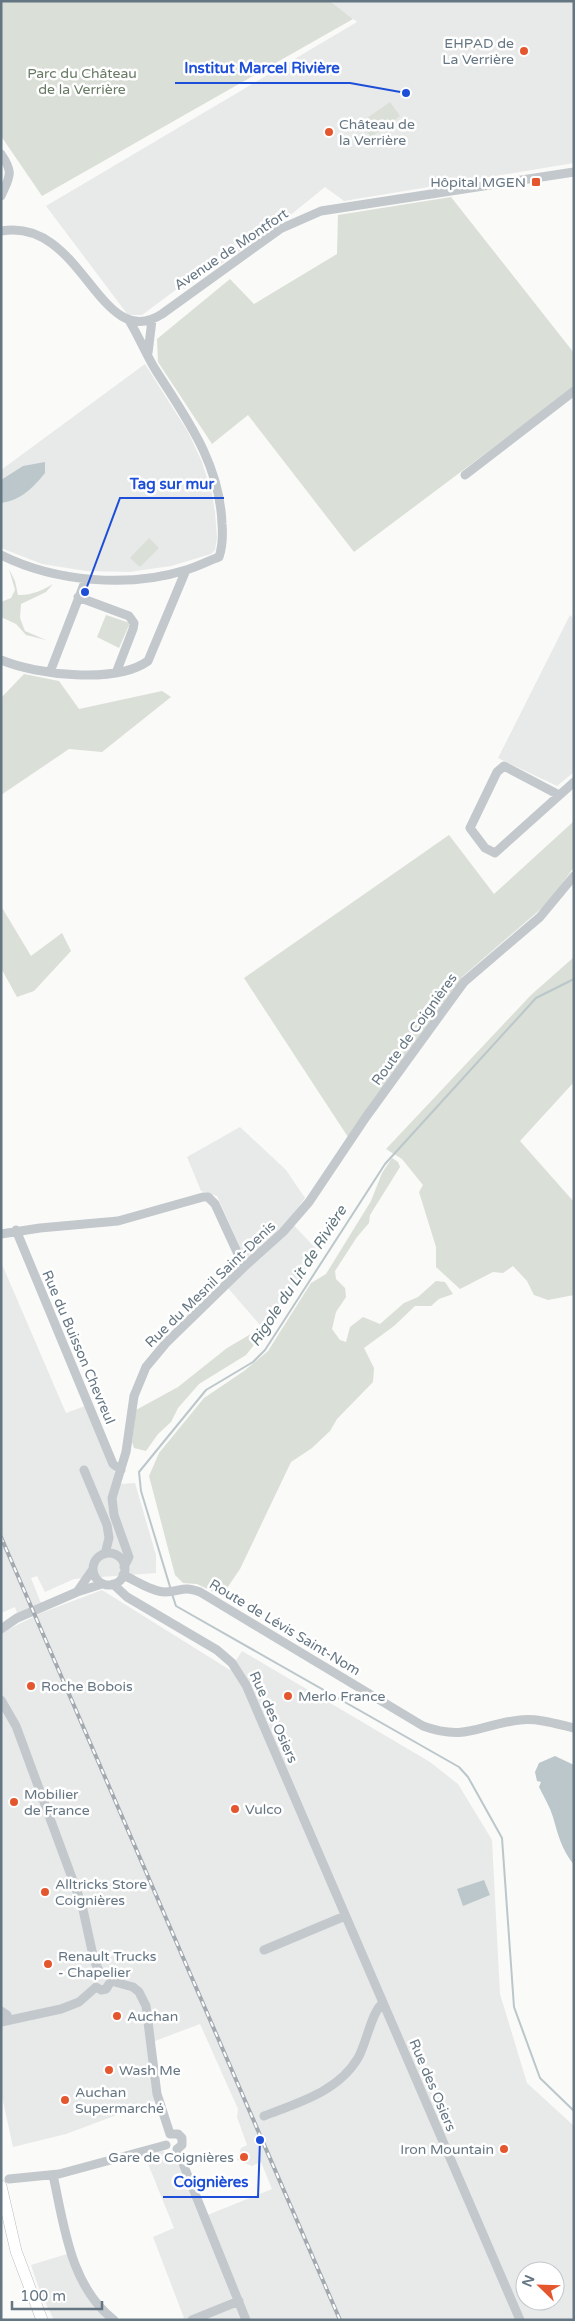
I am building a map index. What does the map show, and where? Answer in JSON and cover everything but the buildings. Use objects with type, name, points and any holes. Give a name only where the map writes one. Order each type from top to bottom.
[{"type":"main road","points":[[5,2182],[16,2251],[42,2320]]},
{"type":"main road","points":[[1,2222],[18,2279],[32,2316]]},
{"type":"street","points":[[1,154],[10,167],[10,173],[1,196]]},
{"type":"street","name":"Avenue de Montfort","points":[[152,320],[280,229],[321,211],[574,172]]},
{"type":"street","points":[[1,231],[24,230],[51,242],[69,258],[112,309],[130,322],[154,367],[199,438],[212,469],[222,508],[223,547],[218,557],[186,570],[124,580],[86,579],[28,567],[1,556]]},
{"type":"street","points":[[130,322],[152,320],[148,353]]},
{"type":"street","points":[[465,475],[574,391]]},
{"type":"street","points":[[1,660],[50,672],[116,673],[141,666],[148,661],[186,570]]},
{"type":"street","points":[[50,672],[86,579]]},
{"type":"street","points":[[78,597],[129,616],[134,622],[134,629],[116,673]]},
{"type":"street","points":[[559,795],[504,766],[496,772],[470,828],[485,848],[495,852],[574,782]]},
{"type":"street","name":"Route de Coignières","points":[[366,1117],[464,982],[540,917],[574,876]]},
{"type":"street","name":"Rue du Mesnil Saint-Denis","points":[[126,1546],[113,1511],[112,1498],[126,1452],[134,1396],[146,1367],[166,1342],[283,1232],[309,1202],[366,1117]]},
{"type":"street","points":[[1,1234],[16,1230],[118,1220],[208,1197],[215,1204],[244,1267]]},
{"type":"street","name":"Rue du Buisson Chevreul","points":[[16,1230],[113,1464],[121,1470]]},
{"type":"street","points":[[77,1592],[93,1569],[95,1561],[105,1554],[109,1538],[107,1525],[84,1470]]},
{"type":"street","points":[[118,1557],[126,1546]]},
{"type":"street","points":[[1,1624],[77,1592],[102,1584],[113,1584],[124,1571],[129,1557],[126,1546]]},
{"type":"street","points":[[105,1554],[118,1557]]},
{"type":"street","points":[[118,1557],[124,1571]]},
{"type":"street","points":[[93,1569],[95,1578],[102,1584]]},
{"type":"street","name":"Route de Lévis Saint-Nom","points":[[124,1571],[157,1591],[165,1592],[188,1588],[200,1592],[423,1726],[436,1731],[458,1734],[522,1720],[574,1728]]},
{"type":"street","name":"Rue des Osiers","points":[[113,1584],[127,1597],[217,1650],[238,1671],[246,1685],[520,2320]]},
{"type":"street","points":[[1,1629],[17,1618]]},
{"type":"street","points":[[1,1700],[16,1726],[82,1905],[94,1960],[100,1973]]},
{"type":"street","points":[[264,1950],[345,1916]]},
{"type":"street","points":[[100,1973],[108,1974],[112,1981],[133,1987],[139,1992],[146,2006],[157,2094],[170,2134]]},
{"type":"street","points":[[100,1973],[94,1979],[96,1987],[101,1990],[106,1989],[112,1981]]},
{"type":"street","points":[[3,2016],[18,2014],[22,2016],[61,2009],[79,2002],[96,1987]]},
{"type":"street","points":[[264,2116],[317,2094],[340,2078],[359,2056],[377,2009],[383,2003]]},
{"type":"street","points":[[166,2145],[166,2139],[170,2134]]},
{"type":"street","points":[[170,2134],[178,2134],[182,2138],[182,2145],[177,2150]]},
{"type":"street","points":[[166,2145],[172,2150],[177,2150]]},
{"type":"street","points":[[5,2182],[53,2175],[166,2145]]},
{"type":"street","points":[[177,2150],[246,2320]]},
{"type":"street","points":[[53,2175],[68,2244],[75,2263],[94,2298],[114,2320]]},
{"type":"street","points":[[192,2320],[238,2301]]},
{"type":"shaded area","points":[[330,1],[574,1],[574,163],[344,201],[325,187],[277,226],[184,289],[181,286],[142,315],[128,315],[46,206],[357,22]]},
{"type":"shaded area","points":[[145,364],[188,432],[202,462],[212,494],[215,512],[217,538],[215,550],[211,554],[171,566],[129,572],[86,571],[42,564],[1,548],[1,470]]},
{"type":"shaded area","points":[[45,462],[45,473],[36,484],[21,496],[1,503],[1,480],[23,466]]},
{"type":"shaded area","points":[[570,615],[574,619],[574,772],[557,786],[498,758]]},
{"type":"shaded area","points":[[240,1127],[286,1170],[305,1198],[289,1220],[317,1250],[266,1332],[228,1288],[249,1267],[217,1196],[201,1191],[187,1157]]},
{"type":"shaded area","points":[[1,1262],[66,1413],[85,1406],[120,1484],[135,1483],[156,1555],[156,1573],[74,1579],[45,1592],[37,1576],[31,1578],[41,1603],[17,1613],[15,1607],[1,1613]]},
{"type":"shaded area","points":[[102,1590],[230,1670],[242,1651],[430,1762],[458,1784],[492,1840],[500,1994],[527,2083],[574,2126],[574,2320],[180,2320],[184,2318],[153,2237],[174,2228],[144,2154],[161,2150],[175,2157],[200,2218],[272,2189],[261,2162],[252,2166],[237,2160],[241,2148],[247,2145],[237,2117],[238,2109],[200,2024],[147,2044],[154,2101],[66,2134],[13,2147],[1,2092],[1,1633],[41,1613]]},
{"type":"shaded area","points":[[555,1756],[574,1765],[574,1865],[566,1854],[552,1813],[539,1787],[541,1782],[537,1781],[535,1772],[539,1763]]},
{"type":"shaded area","points":[[484,1880],[490,1895],[463,1906],[457,1889]]},
{"type":"shaded area","points":[[67,2254],[110,2320],[54,2320],[40,2292],[31,2265]]},
{"type":"green space","name":"Parc du Château de la Verrière","points":[[1,1],[330,1],[353,19],[42,196],[1,136]]},
{"type":"green space","points":[[390,102],[400,116],[371,137],[360,123]]},
{"type":"green space","points":[[451,197],[574,353],[574,387],[354,552],[248,415],[212,444],[158,362],[157,339],[230,279],[254,304],[337,254],[338,215]]},
{"type":"green space","points":[[149,538],[159,548],[140,567],[130,558]]},
{"type":"green space","points":[[9,569],[15,581],[18,595],[27,595],[53,584],[46,592],[21,604],[20,618],[25,631],[46,640],[26,635],[16,624],[1,617],[1,602],[11,598],[15,590]]},
{"type":"green space","points":[[106,615],[130,623],[119,648],[97,637]]},
{"type":"green space","points":[[24,674],[59,681],[79,709],[162,691],[171,697],[102,752],[69,749],[1,795],[1,698]]},
{"type":"green space","points":[[574,821],[574,867],[549,902],[462,977],[348,1137],[244,978],[449,835],[494,894]]},
{"type":"green space","points":[[1,906],[31,956],[62,933],[71,951],[34,991],[17,997],[1,968]]},
{"type":"green space","points":[[574,957],[574,1082],[520,1141],[574,1202],[574,1295],[548,1300],[534,1295],[527,1281],[513,1266],[503,1273],[493,1272],[460,1289],[436,1267],[436,1247],[419,1192],[423,1185],[402,1159],[386,1149],[531,995]]},
{"type":"green space","points":[[392,1158],[398,1162],[400,1167],[370,1215],[369,1223],[357,1237],[335,1271],[336,1279],[345,1288],[346,1297],[336,1312],[332,1329],[340,1340],[346,1342],[350,1327],[363,1317],[380,1324],[404,1303],[418,1297],[436,1281],[445,1282],[453,1294],[439,1299],[431,1306],[415,1306],[394,1326],[364,1348],[374,1368],[373,1382],[337,1419],[330,1431],[312,1448],[291,1462],[240,1569],[225,1591],[216,1593],[197,1584],[183,1583],[175,1575],[149,1476],[159,1453],[204,1398],[244,1371],[268,1351],[311,1283],[326,1274],[371,1201],[382,1173]]},
{"type":"green space","points":[[256,1331],[262,1335],[246,1355],[199,1384],[178,1408],[171,1422],[158,1434],[146,1451],[134,1448],[132,1442],[136,1410],[178,1387],[227,1348]]},
{"type":"waterway","name":"Rigole du Lit de Rivière","points":[[171,1590],[141,1491],[139,1472],[206,1390],[253,1362],[265,1350],[385,1164],[536,998],[574,979]]},
{"type":"waterway","name":"Rigole du Lit de Rivière","points":[[172,1594],[176,1606],[459,1767],[468,1777],[502,1838],[514,2007],[540,2078],[574,2111]]},
{"type":"railway","points":[[1,1537],[340,2320]]},
{"type":"place","name":"EHPAD de La Verrière","points":[[524,51]]},
{"type":"place","name":"Institut Marcel Rivière","points":[[406,93]]},
{"type":"place","name":"Château de la Verrière","points":[[329,132]]},
{"type":"place","name":"Hôpital MGEN","points":[[536,182]]},
{"type":"place","name":"Tag sur mur","points":[[85,592]]},
{"type":"place","name":"Roche Bobois","points":[[31,1686]]},
{"type":"place","name":"Merlo France","points":[[288,1696]]},
{"type":"place","name":"Mobilier de France","points":[[14,1802]]},
{"type":"place","name":"Vulco","points":[[235,1809]]},
{"type":"place","name":"Alltricks Store Coignières","points":[[45,1892]]},
{"type":"place","name":"Renault Trucks - Chapelier","points":[[48,1964]]},
{"type":"place","name":"Auchan","points":[[117,2016]]},
{"type":"place","name":"Wash Me","points":[[109,2070]]},
{"type":"place","name":"Auchan Supermarché","points":[[65,2100]]},
{"type":"place","name":"Coignières","points":[[260,2140]]},
{"type":"place","name":"Iron Mountain","points":[[504,2149]]},
{"type":"place","name":"Gare de Coignières","points":[[244,2157]]}]
